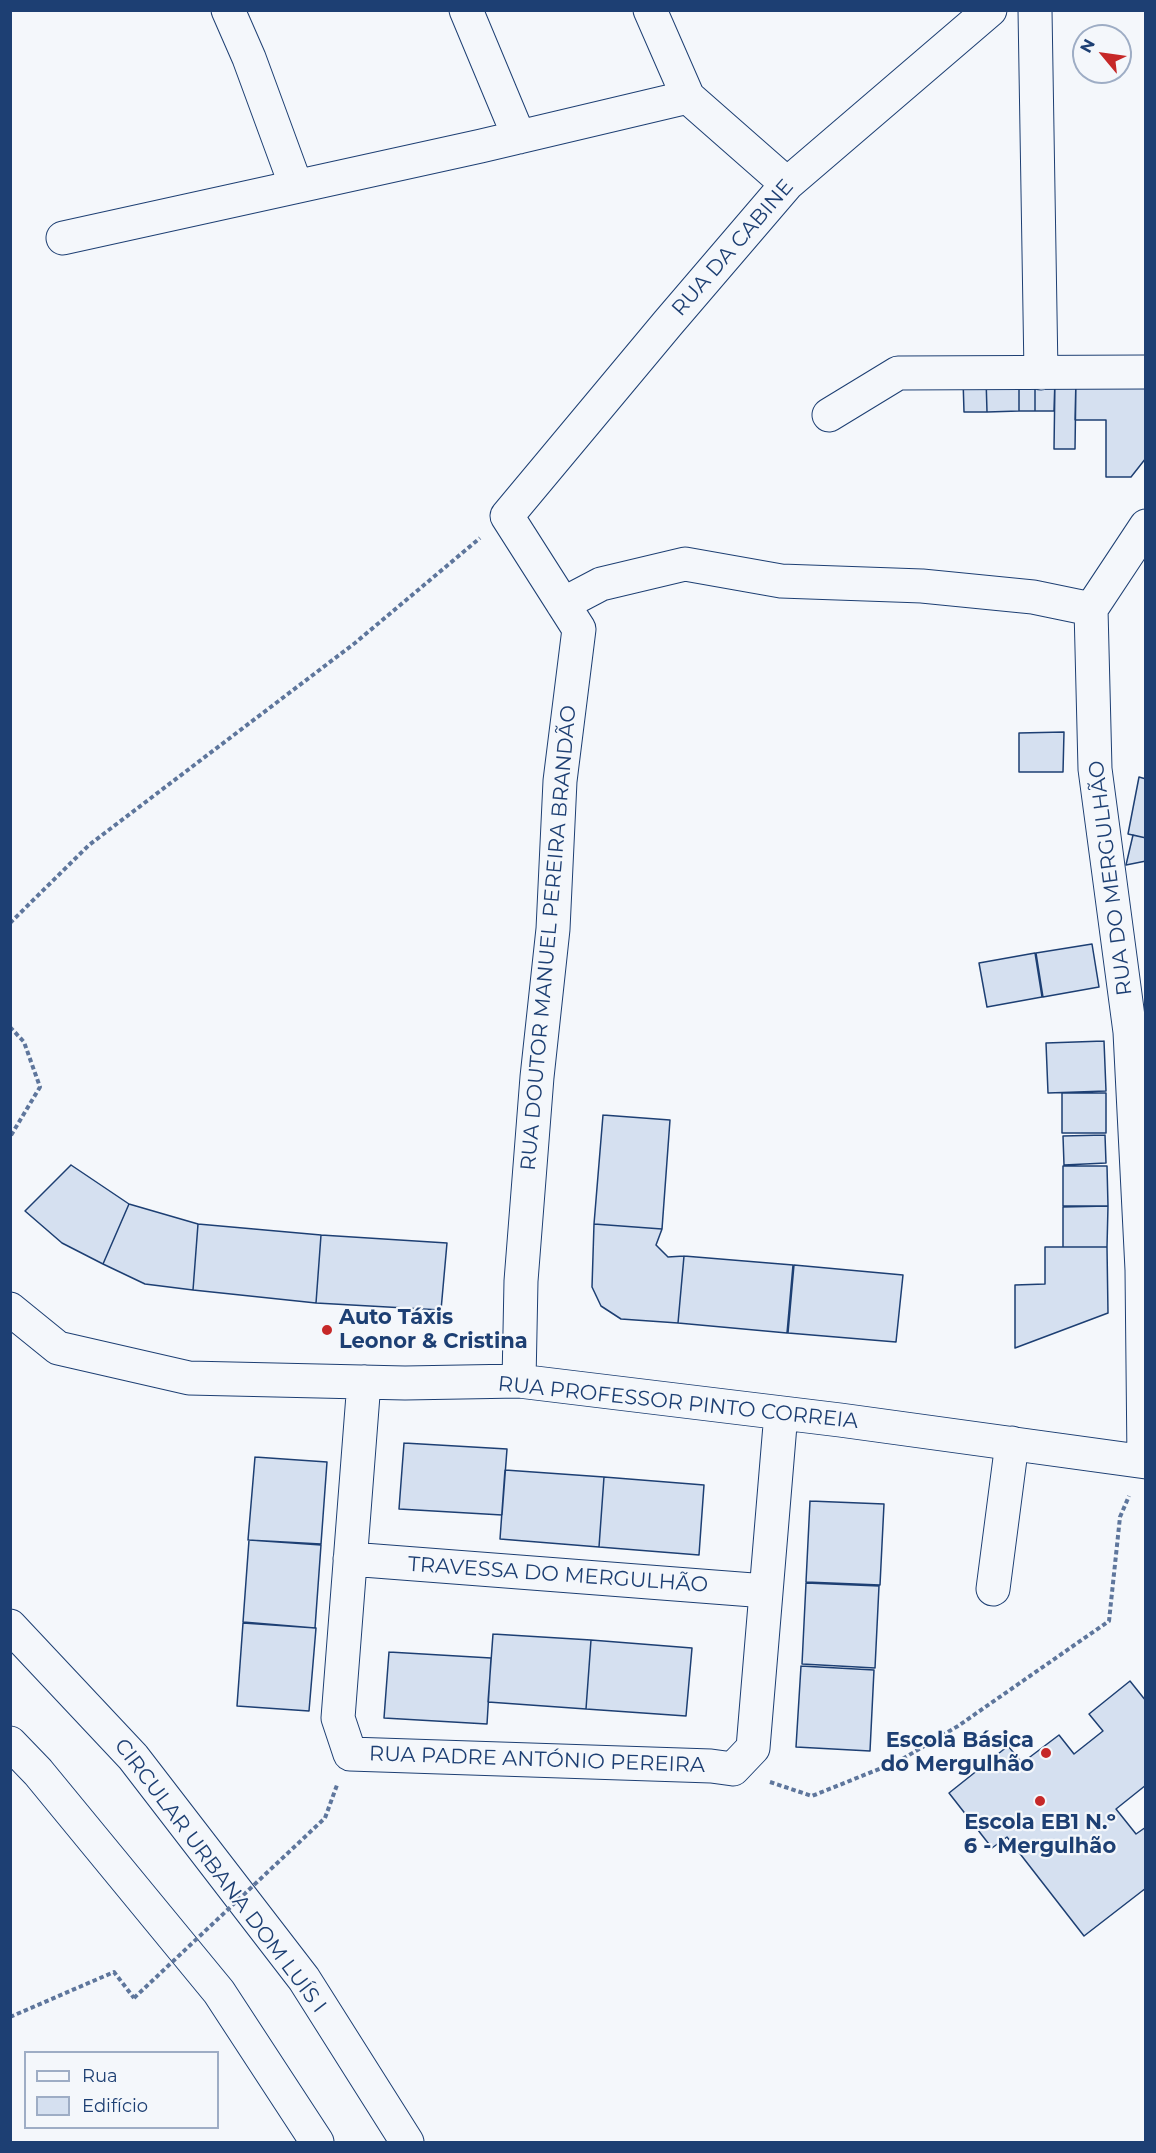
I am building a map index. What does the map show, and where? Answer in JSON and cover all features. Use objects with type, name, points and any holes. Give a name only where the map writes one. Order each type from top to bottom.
[{"type":"main road","points":[[228,10],[249,58],[296,186]]},
{"type":"main road","points":[[466,10],[519,137]]},
{"type":"main road","points":[[650,10],[687,97],[788,184]]},
{"type":"main road","name":"RUA DA CABINE","points":[[507,516],[788,184],[990,10]]},
{"type":"main road","points":[[1035,10],[1041,373]]},
{"type":"main road","points":[[63,238],[519,137],[687,97]]},
{"type":"main road","points":[[829,415],[898,374],[1146,372]]},
{"type":"main road","name":"RUA DOUTOR MANUEL PEREIRA BRANDÃO","points":[[507,516],[579,629],[560,781],[553,929],[537,1077],[521,1281],[519,1381]]},
{"type":"main road","points":[[563,604],[601,584],[685,564],[782,581],[922,586],[1033,597],[1091,609],[1146,526]]},
{"type":"main road","name":"RUA DO MERGULHÃO","points":[[1091,609],[1095,769],[1130,1032],[1142,1270],[1145,1461]]},
{"type":"main road","name":"RUA PROFESSOR PINTO CORREIA","points":[[10,1309],[58,1348],[189,1378],[364,1382],[519,1381],[1145,1461]]},
{"type":"main road","name":"RUA PADRE ANTÓNIO PEREIRA","points":[[364,1382],[338,1718],[350,1754],[711,1766],[733,1769],[753,1748],[781,1413]]},
{"type":"main road","points":[[993,1589],[1012,1443]]},
{"type":"main road","name":"TRAVESSA DO MERGULHÃO","points":[[350,1559],[766,1591]]},
{"type":"main road","name":"CIRCULAR URBANA DOM LUÍS I","points":[[10,1626],[133,1757],[297,1969],[407,2142]]},
{"type":"main road","points":[[10,1743],[38,1772],[219,1992],[317,2142]]},
{"type":"path","points":[[10,923],[89,845],[355,643],[507,516]]},
{"type":"path","points":[[10,1027],[24,1042],[40,1087],[10,1137]]},
{"type":"path","points":[[733,1769],[812,1796],[899,1761],[939,1738],[1109,1621],[1120,1517],[1145,1461]]},
{"type":"path","points":[[10,2017],[114,1972],[134,1998],[325,1818]]},
{"type":"building","points":[[986,378],[1019,379],[1019,411],[987,412]]},
{"type":"building","points":[[986,378],[987,412],[964,412],[963,379]]},
{"type":"building","points":[[1019,379],[1035,379],[1035,411],[1019,411]]},
{"type":"building","points":[[1035,379],[1055,379],[1054,411],[1035,411]]},
{"type":"building","points":[[1055,379],[1076,380],[1075,449],[1054,449]]},
{"type":"building","points":[[1076,380],[1146,380],[1146,458],[1131,477],[1106,477],[1106,420],[1075,420]]},
{"type":"building","points":[[1064,732],[1063,772],[1019,772],[1019,733]]},
{"type":"building","points":[[1139,777],[1146,779],[1146,838],[1128,834]]},
{"type":"building","points":[[1133,835],[1146,838],[1146,861],[1126,865]]},
{"type":"building","points":[[1092,944],[1099,987],[1043,997],[1036,953]]},
{"type":"building","points":[[1035,953],[1042,997],[987,1007],[979,963]]},
{"type":"building","points":[[1104,1041],[1106,1091],[1048,1093],[1046,1043]]},
{"type":"building","points":[[1062,1093],[1106,1093],[1106,1133],[1062,1133]]},
{"type":"building","points":[[603,1115],[670,1120],[662,1229],[594,1224]]},
{"type":"building","points":[[1105,1135],[1106,1163],[1064,1165],[1063,1136]]},
{"type":"building","points":[[71,1165],[129,1204],[103,1264],[62,1243],[25,1211]]},
{"type":"building","points":[[1063,1166],[1107,1166],[1108,1206],[1063,1206]]},
{"type":"building","points":[[129,1204],[198,1224],[193,1290],[145,1284],[103,1264]]},
{"type":"building","points":[[1108,1206],[1107,1247],[1063,1247],[1063,1207]]},
{"type":"building","points":[[198,1224],[321,1235],[316,1303],[193,1290]]},
{"type":"building","points":[[594,1224],[662,1229],[656,1245],[668,1257],[684,1256],[678,1323],[621,1319],[601,1306],[592,1287]]},
{"type":"building","points":[[321,1235],[447,1243],[441,1310],[316,1303]]},
{"type":"building","points":[[1045,1247],[1107,1247],[1108,1313],[1015,1348],[1015,1285],[1045,1284]]},
{"type":"building","points":[[684,1256],[793,1265],[787,1333],[678,1323]]},
{"type":"building","points":[[794,1265],[903,1275],[896,1342],[788,1333]]},
{"type":"building","points":[[404,1443],[507,1449],[502,1515],[399,1509]]},
{"type":"building","points":[[255,1457],[327,1462],[321,1544],[248,1540]]},
{"type":"building","points":[[505,1470],[604,1477],[599,1547],[500,1539]]},
{"type":"building","points":[[604,1477],[704,1485],[699,1555],[599,1547]]},
{"type":"building","points":[[810,1501],[884,1504],[880,1585],[806,1582]]},
{"type":"building","points":[[249,1540],[321,1545],[315,1628],[243,1622]]},
{"type":"building","points":[[806,1583],[879,1586],[875,1668],[802,1664]]},
{"type":"building","points":[[243,1623],[316,1628],[309,1711],[237,1706]]},
{"type":"building","points":[[493,1634],[591,1640],[586,1709],[488,1702]]},
{"type":"building","points":[[591,1640],[692,1648],[686,1716],[586,1709]]},
{"type":"building","points":[[389,1652],[491,1658],[487,1724],[384,1718]]},
{"type":"building","points":[[801,1666],[874,1670],[870,1751],[796,1747]]},
{"type":"building","name":"Escola EB1 N.º 6 - Mergulhão","points":[[1130,1681],[1146,1701],[1146,1785],[1116,1809],[1136,1834],[1146,1827],[1146,1888],[1084,1936],[1007,1837],[992,1848],[949,1793],[1008,1746],[1022,1763],[1059,1735],[1074,1754],[1103,1731],[1089,1714]]},
{"type":"place","name":"Auto Táxis Leonor & Cristina","points":[[327,1330]]},
{"type":"place","name":"Escola Básica do Mergulhão","points":[[1046,1753]]},
{"type":"place","name":"Escola EB1 N.º 6 - Mergulhão","points":[[1040,1801]]}]
